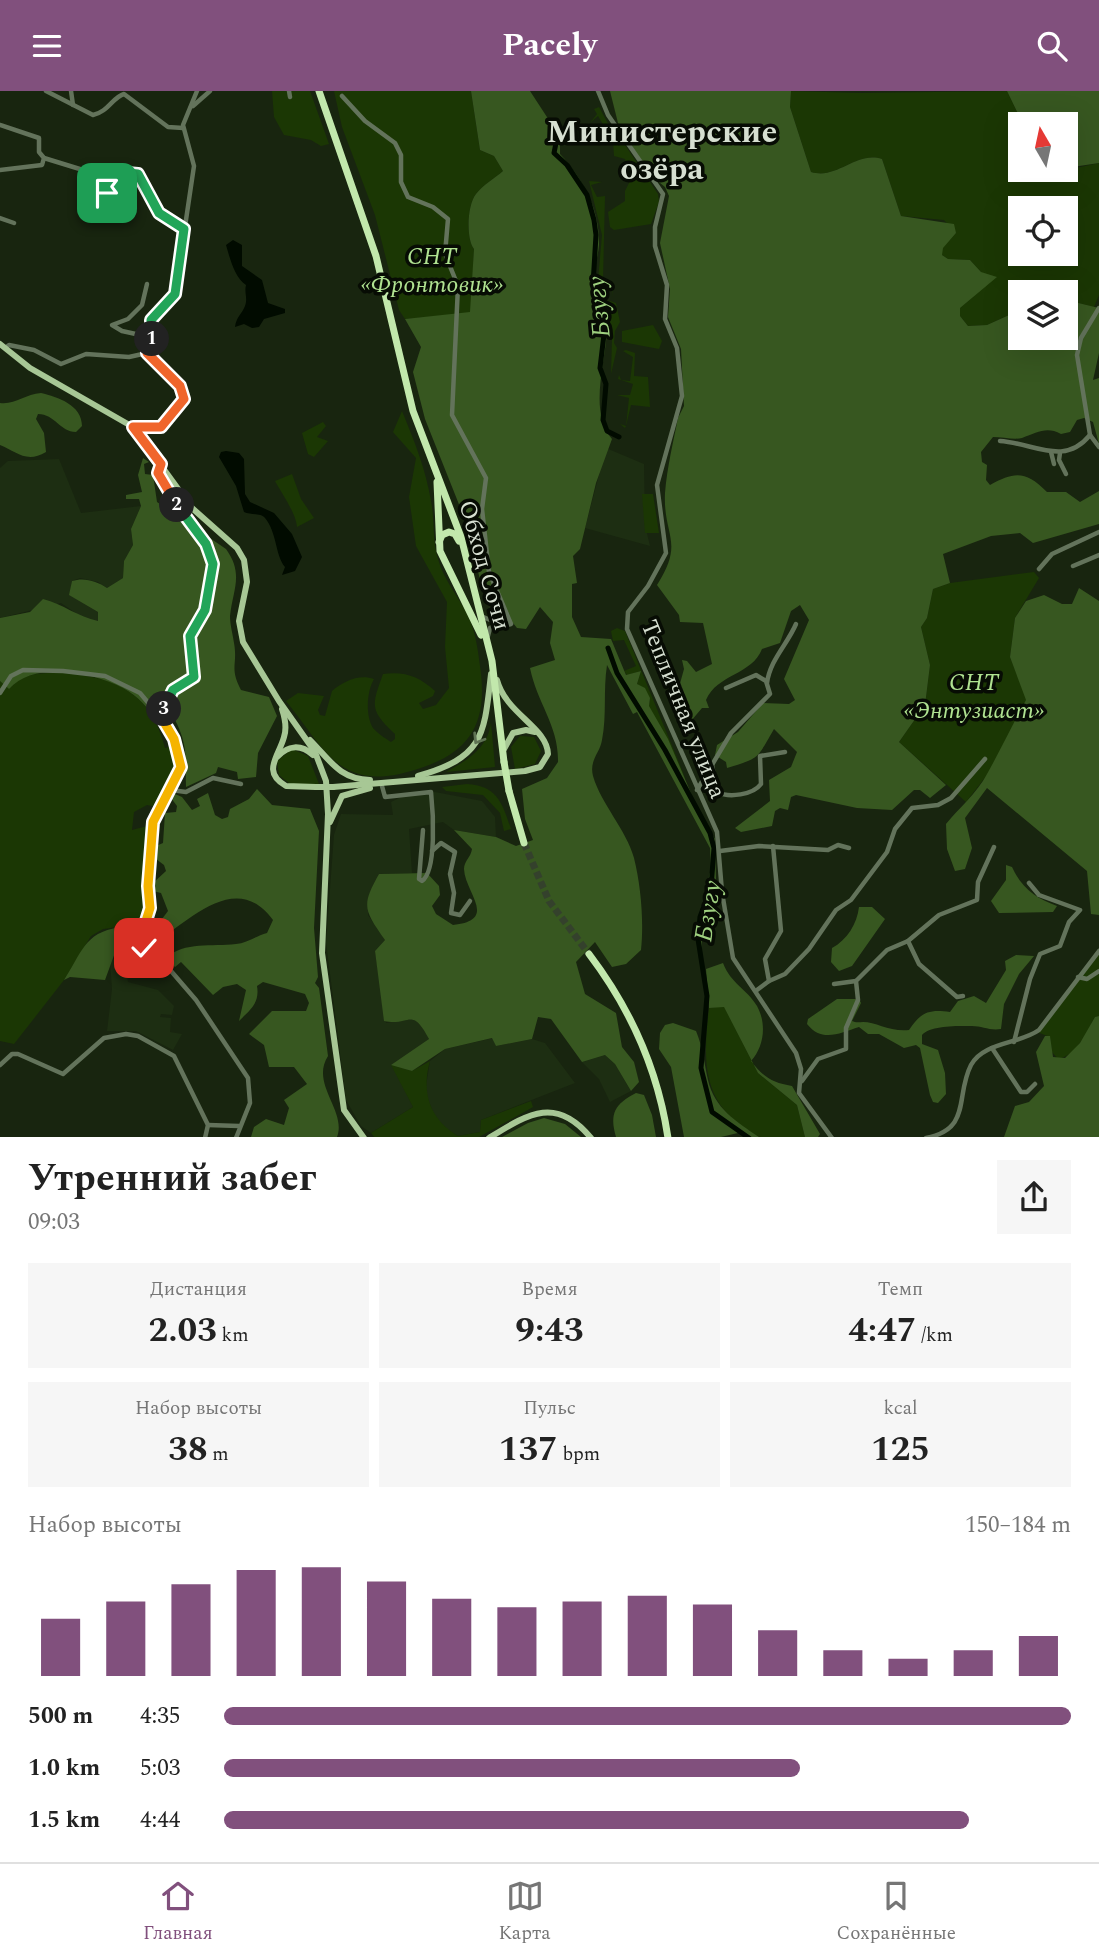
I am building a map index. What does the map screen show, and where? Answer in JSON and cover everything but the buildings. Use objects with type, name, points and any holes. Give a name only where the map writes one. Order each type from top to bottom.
[{"type":"highway","name":"Обход Сочи","points":[[319,91],[371,240],[404,382],[461,537],[492,661],[509,791],[524,843]]},
{"type":"highway","name":"Обход Сочи","points":[[434,468],[439,544],[447,569],[474,614],[492,673]]},
{"type":"highway","points":[[439,544],[446,533],[455,534],[467,565]]},
{"type":"highway","points":[[589,954],[608,981],[643,1046],[658,1090],[668,1137]]},
{"type":"main road","points":[[3,346],[30,368],[133,427],[192,508],[241,554],[247,575],[239,615],[241,634],[324,771],[327,831],[321,942],[341,1095],[346,1115],[364,1137]]},
{"type":"main road","points":[[296,726],[343,775],[358,780],[407,781],[534,769],[546,761],[548,746],[541,734],[506,702],[492,661]]},
{"type":"main road","points":[[407,781],[452,764],[476,743],[488,717],[492,673]]},
{"type":"main road","points":[[281,704],[286,729],[273,761],[276,778],[290,787],[333,787],[393,781]]},
{"type":"main road","points":[[503,751],[510,736],[517,731],[541,734]]},
{"type":"main road","points":[[276,778],[276,759],[283,751],[292,747],[308,751],[324,771]]},
{"type":"main road","points":[[327,831],[342,796],[393,781]]},
{"type":"main road","points":[[489,1137],[524,1117],[547,1111],[568,1117],[591,1137]]},
{"type":"main road","points":[[352,1137],[355,1129]]},
{"type":"street","points":[[46,91],[93,115],[108,109],[118,96],[124,95],[168,127],[183,128]]},
{"type":"street","points":[[71,91],[73,106]]},
{"type":"street","points":[[3,346],[29,348],[61,364],[86,354],[128,357],[148,352],[154,346],[151,320],[175,294],[194,161],[183,128],[197,91]]},
{"type":"street","points":[[192,107],[210,91]]},
{"type":"street","name":"Тепличная улица","points":[[598,91],[608,115],[660,189],[663,199],[655,227],[655,246],[667,285],[665,319],[677,348],[682,396],[675,417],[672,442],[657,485],[665,557],[628,612],[626,620],[650,685],[717,832],[722,892],[736,963],[757,990],[769,1016],[799,1059],[802,1098],[831,1137]]},
{"type":"street","points":[[342,96],[365,121],[395,143],[401,155],[401,181],[408,197],[433,207],[448,219],[445,254],[458,286],[452,415],[485,478],[482,509],[488,541],[488,566],[510,625],[490,628],[488,646]]},
{"type":"street","points":[[0,125],[39,138],[39,152],[44,158],[83,170],[100,197],[127,173],[138,174],[159,213],[184,229]]},
{"type":"street","points":[[0,170],[42,165],[44,158]]},
{"type":"street","points":[[0,218],[14,223]]},
{"type":"street","points":[[133,427],[161,427],[184,399],[180,386],[148,352],[145,336],[122,331],[112,325],[128,319],[142,305],[147,284]]},
{"type":"street","points":[[1099,309],[1081,338],[1076,355],[1090,435],[1099,447]]},
{"type":"street","points":[[1000,441],[1023,443],[1060,453],[1081,446],[1090,435]]},
{"type":"street","points":[[1050,451],[1054,464]]},
{"type":"street","points":[[1060,453],[1059,460],[1066,474]]},
{"type":"street","points":[[161,464],[158,473],[193,529],[206,544],[213,564],[205,610],[189,640],[194,677],[173,690],[161,717]]},
{"type":"street","points":[[1039,569],[1052,554],[1099,532]]},
{"type":"street","points":[[1073,566],[1099,555]]},
{"type":"street","points":[[481,616],[501,625]]},
{"type":"street","points":[[697,791],[737,725],[768,698],[767,683],[774,659],[789,641],[796,624]]},
{"type":"street","points":[[0,693],[11,676],[23,670],[97,675],[123,683],[140,693],[161,717],[174,739],[180,771],[153,822],[148,886],[150,908],[142,942],[197,1000],[248,1078],[250,1103],[236,1137]]},
{"type":"street","points":[[726,688],[756,675],[767,683]]},
{"type":"street","points":[[712,764],[715,790],[723,795],[736,794],[759,787],[760,756],[785,752]]},
{"type":"street","points":[[757,990],[785,974],[808,949],[836,910],[851,899],[887,852],[895,829],[912,808],[938,805],[951,798],[985,759]]},
{"type":"street","points":[[171,790],[187,792],[213,778],[241,784]]},
{"type":"street","points":[[382,786],[385,797],[431,792],[435,823],[428,877],[420,880],[423,830]]},
{"type":"street","points":[[431,852],[441,843],[453,849],[455,859],[450,874],[454,893],[450,911],[459,916],[470,901]]},
{"type":"street","points":[[720,851],[773,846],[828,850],[838,845],[849,848]]},
{"type":"street","points":[[769,981],[765,959],[781,931],[773,846]]},
{"type":"street","points":[[834,983],[856,981],[883,953],[908,941],[939,915],[977,900],[978,882],[994,848]]},
{"type":"street","points":[[1014,1043],[1030,979],[1040,954],[1060,947],[1069,922],[1080,910],[1039,895],[1030,883]]},
{"type":"street","points":[[908,941],[922,967],[957,997],[963,996]]},
{"type":"street","points":[[926,1137],[944,1134],[950,1129],[962,1105],[971,1065],[992,1048],[1014,1043],[1039,1030],[1099,951]]},
{"type":"street","points":[[1078,977],[1087,979],[1099,971]]},
{"type":"street","points":[[800,1083],[818,1059],[846,1049],[846,1030],[858,1000],[856,981]]},
{"type":"street","points":[[0,1065],[12,1054],[21,1055],[61,1075],[104,1038],[126,1034],[138,1036],[174,1056],[198,1098],[208,1125],[205,1137]]},
{"type":"street","points":[[992,1048],[1007,1076],[1021,1092],[1027,1092],[1035,1084]]},
{"type":"street","points":[[208,1125],[240,1126]]},
{"type":"shaded area","points":[[233,240],[242,245],[242,266],[262,280],[268,303],[285,309],[285,313],[264,319],[259,327],[252,328],[244,324],[235,327],[246,303],[246,285],[236,273],[226,245]]},
{"type":"shaded area","points":[[606,448],[644,464],[645,525],[650,546],[585,528]]},
{"type":"shaded area","points":[[221,452],[239,453],[244,459],[245,494],[250,502],[274,513],[292,534],[302,557],[295,571],[282,575],[285,567],[269,524],[263,516],[244,512],[236,486],[219,457]]},
{"type":"shaded area","points":[[59,459],[81,513],[141,506],[131,529],[133,545],[124,561],[123,578],[107,588],[98,582],[80,578],[72,581],[70,595],[98,612],[98,622],[83,618],[61,603],[0,618],[0,468],[8,461]]},
{"type":"shaded area","points":[[435,792],[482,801],[495,817],[496,837],[454,830],[443,822],[409,829],[412,873],[379,874],[368,915],[385,940],[375,951],[386,1023],[413,1018],[419,1020],[429,1039],[400,1080],[413,1107],[371,1133],[361,1126],[346,1100],[326,942],[334,835],[341,814],[393,815],[391,802],[403,796]]},
{"type":"shaded area","points":[[118,955],[126,965],[128,982],[158,990],[174,1006],[172,1015],[161,1014],[160,1017],[171,1018],[170,1032],[182,1034],[173,1050],[136,1031],[107,1031],[112,989],[110,962]]},
{"type":"shaded area","points":[[493,1038],[496,1046],[532,1039],[545,1043],[575,1083],[481,1120],[480,1132],[458,1136],[444,1128],[434,1115],[425,1092],[430,1061],[445,1049]]},
{"type":"shaded area","points":[[605,1055],[615,1064],[631,1091],[610,1102],[599,1079],[582,1062]]},
{"type":"green space","points":[[272,91],[310,91],[329,144],[321,146],[311,140],[284,135],[274,117]]},
{"type":"green space","name":"СНТ «Фронтовик»","points":[[334,91],[471,91],[480,150],[494,156],[503,171],[479,191],[473,199],[469,214],[471,244],[474,249],[471,313],[405,319],[399,310],[375,215],[342,127]]},
{"type":"green space","points":[[471,91],[530,91],[560,137],[560,154],[583,184],[597,219],[599,245],[595,283],[607,323],[600,401],[605,428],[612,439],[596,483],[580,549],[573,556],[577,583],[572,584],[572,617],[581,637],[611,639],[626,675],[641,671],[637,684],[645,688],[650,698],[649,706],[668,739],[702,819],[715,839],[716,881],[708,907],[712,919],[703,924],[701,953],[698,922],[711,868],[710,848],[637,712],[633,714],[607,665],[601,745],[592,770],[602,797],[634,858],[641,904],[641,950],[626,964],[612,967],[595,942],[576,962],[585,994],[616,1013],[622,1047],[634,1062],[639,1082],[631,1091],[615,1064],[605,1055],[582,1062],[551,1019],[538,1017],[532,1039],[496,1046],[492,1038],[445,1049],[412,1071],[391,1065],[429,1039],[414,1020],[384,1021],[375,951],[385,940],[367,908],[369,894],[379,874],[427,873],[439,886],[440,895],[432,906],[436,914],[453,925],[474,918],[476,904],[464,869],[472,849],[454,830],[496,837],[516,846],[533,840],[525,819],[522,789],[547,778],[558,762],[555,737],[530,668],[555,660],[550,643],[553,622],[540,607],[526,629],[517,628],[513,623],[507,625],[482,589],[468,527],[425,419],[413,372],[421,347],[405,319],[470,312],[474,249],[469,230],[469,214],[473,199],[479,191],[503,171],[494,156],[480,150]]},
{"type":"green space","points":[[610,91],[791,91],[790,107],[811,172],[830,172],[863,159],[882,159],[901,216],[954,224],[956,233],[943,248],[942,255],[948,259],[970,260],[981,272],[997,277],[960,308],[960,316],[968,326],[987,325],[1008,315],[1008,350],[1078,350],[1078,303],[1099,308],[1099,353],[1093,380],[1099,378],[1099,444],[1093,422],[1084,418],[1077,420],[1070,432],[1061,434],[1046,430],[1019,439],[993,437],[981,452],[982,462],[987,465],[986,480],[990,485],[1007,477],[1020,475],[1033,480],[1047,492],[1066,492],[1080,502],[1099,491],[1099,524],[1033,543],[1020,533],[991,536],[943,554],[950,583],[933,589],[927,618],[921,627],[930,665],[925,705],[899,742],[946,785],[930,798],[920,790],[914,790],[892,810],[857,808],[796,795],[791,797],[788,810],[780,808],[775,811],[772,826],[741,832],[735,828],[770,801],[769,780],[791,767],[797,752],[774,729],[756,756],[727,768],[726,762],[715,755],[717,745],[738,732],[763,703],[789,704],[795,700],[784,679],[809,620],[800,605],[791,611],[780,643],[762,649],[751,664],[711,691],[706,700],[709,708],[702,708],[691,721],[677,719],[672,701],[676,698],[684,669],[682,660],[687,661],[696,672],[712,664],[703,623],[680,622],[679,615],[657,585],[670,558],[671,539],[665,493],[678,418],[684,406],[681,349],[668,317],[670,289],[660,243],[669,196],[665,187],[649,174],[618,123]]},
{"type":"green space","points":[[791,91],[1007,91],[1017,112],[1008,112],[1008,182],[1078,182],[1078,167],[1099,163],[1099,295],[1094,307],[1078,303],[1078,280],[1008,280],[1008,315],[987,325],[968,326],[960,316],[960,308],[974,296],[981,272],[970,260],[948,259],[942,255],[942,248],[956,233],[944,220],[901,216],[882,159],[863,159],[830,172],[811,172],[790,107]]},
{"type":"green space","points":[[1007,91],[1099,91],[1099,163],[1078,166],[1078,112],[1017,112]]},
{"type":"green space","points":[[599,107],[617,140],[625,145],[658,194],[659,202],[651,224],[614,230],[610,227],[608,212],[625,201],[625,191],[631,179],[628,179],[625,159],[614,156],[613,141],[598,116],[590,123],[597,114],[594,109]]},
{"type":"green space","points":[[589,181],[602,182],[591,185],[597,197],[605,196],[603,281],[613,282],[613,297],[612,283],[601,287],[604,299],[616,303],[620,322],[615,331],[614,343],[617,348],[611,374],[612,339],[605,306],[610,304],[604,305],[598,280],[602,235]]},
{"type":"green space","points":[[653,325],[662,341],[659,349],[622,342],[622,331]]},
{"type":"green space","points":[[623,351],[635,353],[634,376],[648,377],[650,407],[631,405],[626,426],[629,398],[617,395],[630,395],[633,384],[621,380],[630,381],[633,357]]},
{"type":"green space","points":[[41,393],[74,407],[82,426],[76,432],[70,431],[49,417],[38,414],[36,419],[44,433],[46,452],[27,457],[0,445],[0,403]]},
{"type":"green space","points":[[402,411],[426,478],[438,559],[474,631],[482,687],[481,705],[470,735],[460,747],[447,756],[411,771],[387,776],[367,776],[350,771],[336,762],[286,701],[298,693],[324,696],[318,710],[320,715],[325,716],[332,691],[337,687],[357,678],[374,679],[368,696],[370,723],[379,734],[391,742],[395,739],[395,734],[381,719],[375,707],[383,674],[411,676],[435,691],[433,696],[419,703],[423,709],[436,705],[449,688],[445,647],[447,602],[416,546],[409,497],[416,458],[393,432]]},
{"type":"green space","points":[[323,422],[326,426],[317,437],[328,441],[314,457],[308,454],[302,433]]},
{"type":"green space","points":[[143,458],[149,462],[144,464],[145,474],[153,475],[157,502],[226,549],[235,566],[236,582],[230,616],[235,650],[235,676],[241,690],[269,697],[277,716],[258,753],[256,777],[238,779],[237,772],[218,767],[216,773],[186,787],[184,745],[174,718],[158,722],[138,699],[111,682],[64,672],[33,674],[9,689],[0,681],[0,618],[30,612],[43,599],[98,621],[98,612],[69,595],[72,581],[90,580],[107,588],[123,578],[124,561],[133,545],[131,529],[141,506],[139,499],[126,499],[126,495],[142,492],[138,475]]},
{"type":"green space","points":[[292,474],[301,499],[314,518],[297,527],[275,481]]},
{"type":"green space","points":[[642,494],[653,494],[659,533],[645,533]]},
{"type":"green space","name":"СНТ «Энтузиаст»","points":[[1034,572],[1039,578],[1015,618],[1010,657],[1027,700],[987,775],[966,802],[899,742],[925,705],[930,665],[921,627],[927,618],[933,589],[950,583]]},
{"type":"green space","points":[[1079,588],[1099,601],[1099,915],[1091,914],[1087,871],[987,788],[965,818],[972,848],[965,869],[955,871],[947,849],[946,824],[983,781],[1026,700],[1010,657],[1015,618],[1026,601],[1044,595],[1062,604],[1072,604]]},
{"type":"green space","points":[[617,628],[625,631],[686,780],[648,706],[649,696],[637,684],[641,671],[627,675],[624,671],[636,666],[624,640],[613,641],[611,631]]},
{"type":"green space","points":[[65,673],[101,679],[130,692],[151,714],[165,748],[172,746],[174,770],[170,785],[157,807],[147,805],[134,812],[132,830],[151,825],[147,892],[137,929],[127,926],[103,929],[91,936],[64,980],[14,1044],[0,1041],[0,681],[9,689],[28,676]]},
{"type":"green space","points":[[491,722],[495,767],[446,772],[476,752],[486,739]]},
{"type":"green space","points":[[520,736],[534,737],[541,751],[535,764],[515,769],[511,747]]},
{"type":"green space","points":[[292,749],[308,756],[319,784],[290,784],[279,775],[277,761]]},
{"type":"green space","points":[[467,784],[485,788],[497,797],[511,829],[504,831],[500,813],[483,795],[446,791],[442,787]]},
{"type":"green space","points":[[257,789],[272,805],[310,809],[319,831],[314,928],[318,977],[315,983],[319,988],[328,1056],[323,1077],[337,1117],[337,1137],[251,1137],[254,1127],[266,1119],[284,1125],[289,1108],[284,1100],[307,1084],[294,1067],[269,1067],[264,1045],[249,1034],[272,1011],[306,1011],[309,1003],[305,994],[263,982],[257,986],[257,997],[253,1006],[239,1021],[246,990],[237,984],[223,987],[213,995],[181,962],[175,967],[165,958],[181,949],[236,944],[267,933],[273,920],[259,905],[244,899],[228,899],[196,914],[152,945],[147,944],[147,925],[162,919],[168,911],[161,893],[153,891],[152,884],[166,871],[164,865],[156,859],[156,846],[163,843],[165,813],[176,812],[177,806],[171,798],[175,794],[182,797],[192,810],[200,806],[197,799],[208,793],[215,815],[222,819],[228,817],[230,809],[249,799]]},
{"type":"green space","points":[[1006,865],[1012,867],[1030,892],[1057,906],[1053,912],[999,913],[991,901],[1006,880]]},
{"type":"green space","points":[[859,907],[872,907],[885,919],[852,966],[839,971],[831,962],[832,948],[850,931]]},
{"type":"green space","points":[[127,926],[137,929],[114,939],[116,950],[105,980],[70,977],[64,980],[82,950],[94,937],[113,928]]},
{"type":"green space","points":[[1099,951],[1099,1016],[1095,1017],[1076,1048],[1058,1059],[1052,1052],[1050,1037],[1037,1032]]},
{"type":"green space","points":[[1016,955],[1034,956],[1019,974],[1004,1004],[1001,1029],[945,1027],[932,1029],[922,1035],[922,1044],[938,1050],[945,1073],[946,1094],[938,1103],[933,1102],[930,1095],[920,1048],[916,1045],[904,1048],[879,1034],[868,1034],[859,1027],[825,1035],[807,1024],[808,1019],[837,999],[859,999],[861,1003],[852,1021],[909,1030],[926,1013],[950,1012],[958,1001],[974,996],[986,1003],[1006,970],[1005,961]]},
{"type":"green space","points":[[723,963],[730,976],[753,1000],[760,1013],[763,1035],[759,1049],[751,1060],[724,1007],[709,1008],[706,969]]},
{"type":"green space","points":[[724,1006],[758,1073],[797,1105],[805,1137],[759,1136],[742,1126],[718,1102],[708,1073],[706,1042],[709,1008]]},
{"type":"green space","points":[[1099,1016],[1099,1137],[1004,1137],[1015,1106],[1029,1102],[1044,1086],[1036,1052],[1045,1036],[1050,1036],[1053,1057],[1065,1058],[1080,1043],[1095,1017]]},
{"type":"green space","points":[[673,1023],[696,1031],[715,1099],[743,1126],[759,1137],[750,1137],[742,1132],[721,1137],[684,1137],[671,1067],[659,1049],[660,1033],[665,1025]]},
{"type":"green space","points":[[430,1061],[427,1084],[430,1104],[441,1122],[458,1136],[480,1132],[481,1120],[531,1101],[533,1107],[479,1137],[374,1137],[371,1133],[413,1107],[391,1065],[412,1071]]},
{"type":"green space","points":[[753,1064],[769,1079],[792,1086],[820,1134],[818,1137],[805,1137],[797,1105],[758,1073]]},
{"type":"green space","points":[[636,1093],[644,1095],[652,1115],[656,1137],[616,1137],[613,1122],[616,1110],[623,1101]]},
{"type":"green space","points":[[544,1118],[565,1124],[581,1137],[502,1137],[528,1123]]},
{"type":"waterway","name":"Бзугу","points":[[557,138],[554,153],[567,165],[587,195],[594,220],[596,235],[593,285],[605,326],[600,368],[606,384],[603,420],[607,431],[619,437]]},
{"type":"waterway","name":"Бзугу","points":[[608,648],[617,673],[665,750],[710,833],[714,848],[711,888],[700,917],[698,939],[707,996],[701,1068],[712,1112],[748,1137]]},
{"type":"tunnel","points":[[524,843],[549,901],[589,954]]},
{"type":"district","name":"Министерские озёра","points":[[662,150]]},
{"type":"route","points":[[107,193],[127,173],[138,174],[143,180],[145,192],[159,213],[184,229],[175,294],[149,324],[154,346],[147,353],[180,386],[184,399],[161,427],[133,427],[161,464],[158,473],[185,519],[206,544],[214,568],[205,610],[190,636],[194,677],[171,692],[161,717],[179,751],[181,767],[153,822],[148,886],[150,908],[141,937],[144,948]]}]
